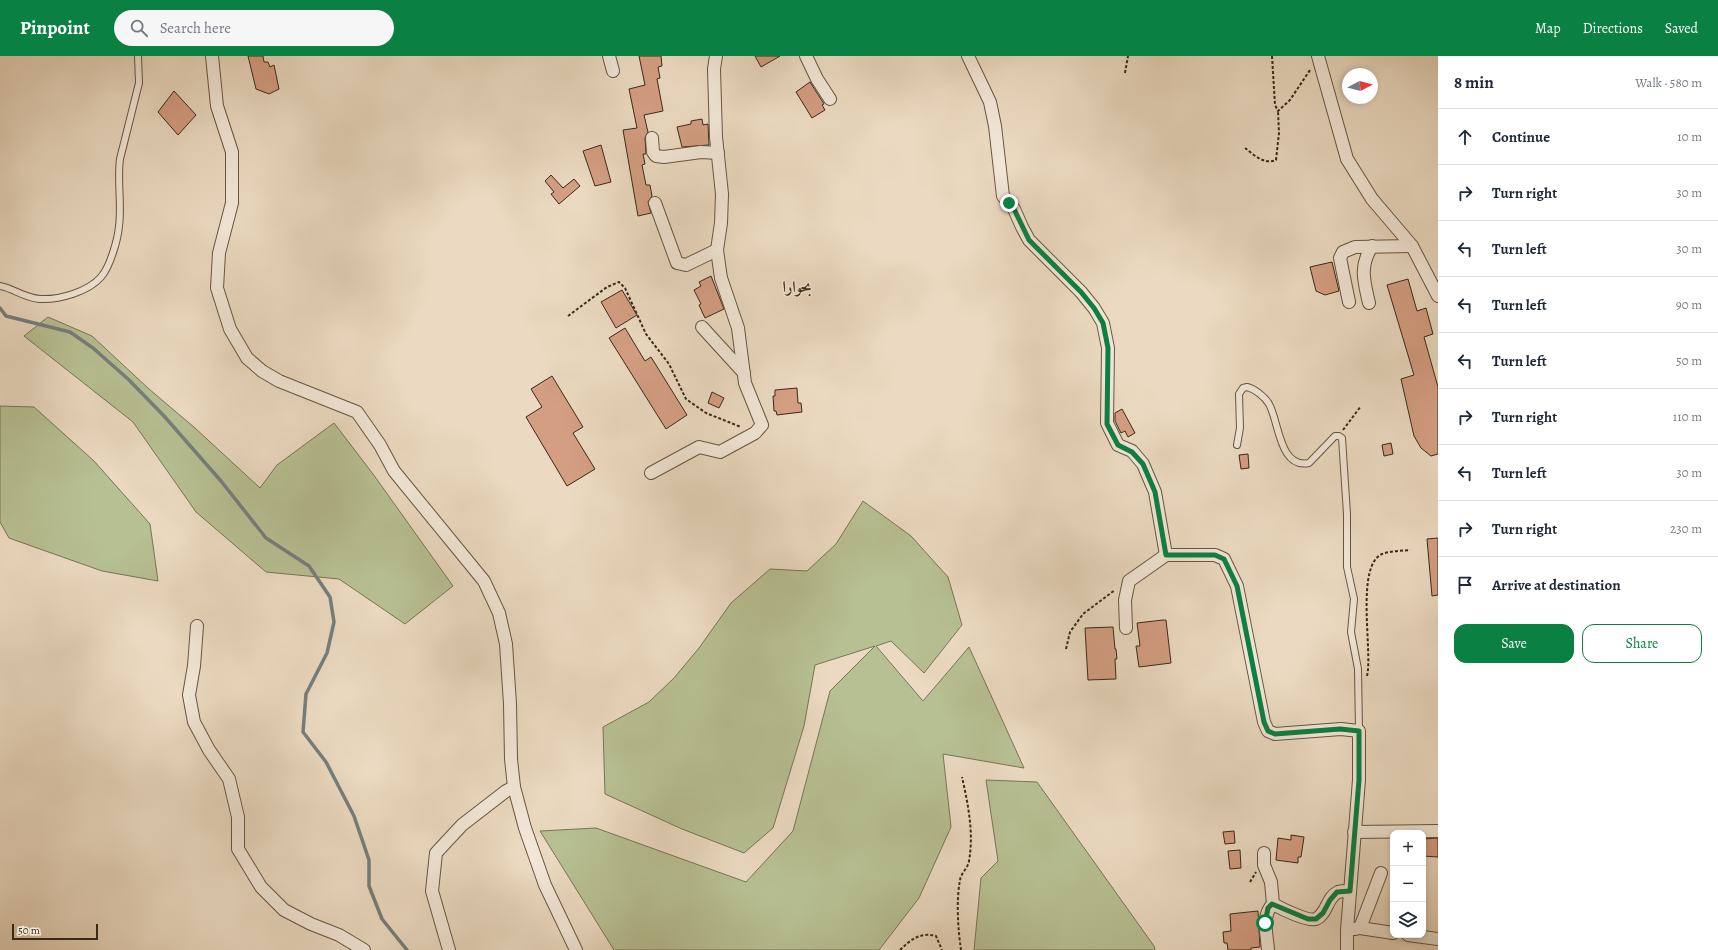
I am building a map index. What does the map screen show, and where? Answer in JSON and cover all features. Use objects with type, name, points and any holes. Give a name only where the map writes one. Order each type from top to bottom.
[{"type":"street","points":[[212,56],[217,106],[232,152],[232,203],[219,253],[217,288],[230,329],[247,358],[262,371],[279,381],[357,412],[380,445],[394,471],[484,581],[500,613],[506,644],[510,704],[511,759],[514,787],[525,828],[545,885],[576,950]]},
{"type":"street","points":[[608,56],[613,71]]},
{"type":"street","points":[[709,56],[714,69]]},
{"type":"street","points":[[651,472],[698,448],[720,452],[755,433],[762,425],[746,383],[738,328],[721,278],[718,250],[722,194],[718,153],[714,69],[716,56]]},
{"type":"street","points":[[806,56],[817,79],[830,99]]},
{"type":"street","points":[[968,56],[990,102],[995,126],[1003,196],[1014,209],[1029,240],[1081,292],[1094,308],[1103,323],[1108,348],[1107,424],[1118,445],[1132,452],[1143,464],[1155,492],[1166,555]]},
{"type":"street","points":[[1319,61],[1347,159],[1372,199],[1412,246],[1438,296]]},
{"type":"street","points":[[652,138],[653,152],[656,156],[664,157],[701,152],[718,153]]},
{"type":"street","points":[[655,203],[677,263],[686,265],[718,250]]},
{"type":"street","points":[[1369,303],[1363,278],[1363,263],[1372,246]]},
{"type":"street","points":[[1349,302],[1340,258],[1343,252],[1355,247],[1412,246]]},
{"type":"street","points":[[702,327],[744,373]]},
{"type":"street","points":[[1126,628],[1125,600],[1129,581],[1166,555],[1215,555],[1224,559],[1237,586],[1264,722],[1268,731],[1275,734],[1340,729],[1359,731],[1359,780],[1347,930],[1347,950]]},
{"type":"street","points":[[197,626],[194,666],[189,695],[192,715],[194,722],[209,750],[229,779],[238,817],[238,849],[261,887],[284,910],[311,924],[339,935],[364,950]]},
{"type":"street","points":[[449,950],[432,891],[436,853],[462,825],[506,791],[514,787]]},
{"type":"street","points":[[1354,832],[1438,832]]},
{"type":"street","points":[[1264,853],[1264,865],[1271,882],[1272,904],[1268,908],[1265,923],[1268,950]]},
{"type":"street","points":[[1360,928],[1381,872]]},
{"type":"street","points":[[1272,904],[1308,919],[1316,919],[1323,913],[1330,900],[1337,892],[1350,891]]},
{"type":"street","points":[[1347,930],[1360,928],[1390,933]]},
{"type":"street","points":[[1426,938],[1438,940]]},
{"type":"lane","points":[[0,286],[6,287],[27,298],[62,298],[83,290],[101,277],[116,247],[119,225],[118,172],[139,83],[138,56]]},
{"type":"lane","points":[[1237,445],[1240,428],[1240,394],[1243,388],[1247,387],[1263,397],[1269,404],[1280,442],[1296,462],[1302,464],[1309,462],[1335,436],[1342,438],[1347,567],[1354,599],[1351,632],[1358,669],[1359,731]]},
{"type":"path","points":[[1125,73],[1128,56]]},
{"type":"path","points":[[1245,148],[1258,159],[1271,162],[1276,160],[1279,133],[1278,111],[1275,106],[1272,56]]},
{"type":"path","points":[[1278,111],[1290,100],[1307,72],[1319,61]]},
{"type":"path","points":[[568,316],[607,287],[619,282],[625,288],[646,334],[669,364],[686,399],[706,413],[755,433]]},
{"type":"path","points":[[1339,436],[1360,406]]},
{"type":"path","points":[[1358,684],[1363,682],[1368,674],[1367,593],[1372,564],[1381,554],[1410,550]]},
{"type":"path","points":[[1066,649],[1070,632],[1083,614],[1108,594],[1129,581]]},
{"type":"path","points":[[961,950],[959,936],[960,879],[969,863],[970,843],[969,806],[962,777]]},
{"type":"path","points":[[900,950],[916,936],[928,934],[936,936],[942,950]]},
{"type":"green space","points":[[48,317],[92,336],[260,488],[277,465],[334,423],[373,474],[453,586],[405,624],[339,579],[266,572],[196,512],[133,422],[24,336]]},
{"type":"green space","points":[[0,406],[34,407],[94,461],[150,524],[158,581],[102,571],[9,538],[0,522]]},
{"type":"green space","points":[[863,501],[911,536],[948,577],[962,625],[924,673],[891,641],[876,646],[923,701],[969,647],[1024,768],[943,754],[951,827],[919,898],[879,950],[614,950],[540,831],[596,828],[746,882],[793,831],[830,691],[875,646],[815,665],[804,726],[773,828],[744,853],[682,829],[605,794],[603,727],[649,702],[674,678],[699,648],[731,603],[770,569],[807,571],[836,544]]},
{"type":"green space","points":[[986,780],[1037,782],[1154,946],[1155,950],[974,950],[981,878],[998,861]]},
{"type":"building","points":[[248,56],[263,56],[264,62],[268,62],[270,67],[274,65],[279,89],[269,94],[256,89]]},
{"type":"building","points":[[639,56],[661,56],[662,66],[658,67],[660,78],[657,79],[663,111],[644,115],[648,132],[645,138],[646,154],[643,154],[645,164],[642,165],[646,185],[650,185],[652,196],[648,202],[651,213],[638,216],[623,130],[637,128],[629,89],[645,85]]},
{"type":"building","points":[[755,56],[780,56],[761,67]]},
{"type":"building","points":[[810,82],[824,104],[822,105],[825,110],[812,118],[796,92]]},
{"type":"building","points":[[174,91],[196,115],[178,135],[158,112]]},
{"type":"building","points":[[702,119],[703,125],[708,124],[709,145],[682,147],[677,127],[691,124],[691,121]]},
{"type":"building","points":[[601,145],[611,182],[595,186],[583,151]]},
{"type":"building","points":[[551,175],[563,188],[574,179],[580,186],[559,204],[551,194],[554,192],[545,181]]},
{"type":"building","points":[[1332,262],[1339,291],[1325,295],[1316,291],[1310,267]]},
{"type":"building","points":[[711,276],[724,309],[705,318],[699,305],[701,304],[694,290],[701,286],[699,282]]},
{"type":"building","points":[[1408,279],[1417,311],[1426,308],[1433,334],[1424,337],[1438,387],[1438,454],[1431,456],[1421,448],[1414,436],[1401,379],[1414,375],[1387,285]]},
{"type":"building","points":[[622,290],[637,315],[616,328],[601,302]]},
{"type":"building","points":[[625,328],[645,361],[651,357],[687,415],[666,429],[609,338]]},
{"type":"building","points":[[552,376],[583,427],[573,433],[595,469],[567,486],[526,417],[542,407],[531,389]]},
{"type":"building","points":[[797,388],[798,403],[801,403],[802,412],[777,415],[776,411],[774,411],[773,396],[775,396],[775,390]]},
{"type":"building","points":[[712,392],[724,398],[719,408],[708,403]]},
{"type":"building","points":[[1122,409],[1135,433],[1128,437],[1125,431],[1121,433],[1115,421],[1115,413]]},
{"type":"building","points":[[1391,443],[1393,454],[1384,456],[1382,445]]},
{"type":"building","points":[[1248,454],[1249,468],[1241,469],[1239,455]]},
{"type":"building","points":[[1438,538],[1438,595],[1432,596],[1427,539]]},
{"type":"building","points":[[1166,620],[1171,663],[1139,667],[1136,646],[1140,646],[1137,623]]},
{"type":"building","points":[[1113,627],[1117,659],[1115,659],[1116,679],[1088,680],[1085,628]]},
{"type":"building","points":[[1234,831],[1235,843],[1225,844],[1223,832]]},
{"type":"building","points":[[1291,835],[1304,837],[1301,857],[1298,857],[1298,863],[1276,860],[1278,838],[1291,840]]},
{"type":"building","points":[[1438,838],[1438,857],[1426,856],[1426,839]]},
{"type":"building","points":[[1240,850],[1241,868],[1230,869],[1228,851]]},
{"type":"building","points":[[1258,911],[1260,947],[1251,948],[1251,950],[1228,950],[1227,943],[1224,943],[1223,932],[1231,931],[1230,914]]},
{"type":"waterway","points":[[0,308],[6,316],[70,332],[93,348],[128,379],[164,416],[221,481],[266,538],[309,566],[330,597],[334,622],[327,653],[306,694],[303,732],[326,762],[354,816],[369,860],[369,886],[382,919],[407,950]]},
{"type":"district","name":"بحوارا","points":[[797,287]]},
{"type":"route","points":[[1009,203],[1014,209],[1029,240],[1081,292],[1094,308],[1103,323],[1108,348],[1106,404],[1107,424],[1118,445],[1132,452],[1143,464],[1155,492],[1166,555],[1215,555],[1224,559],[1237,586],[1264,722],[1268,731],[1275,734],[1340,729],[1359,731],[1359,780],[1350,891],[1337,892],[1330,900],[1323,913],[1316,919],[1308,919],[1272,904],[1268,908],[1265,923]]}]
